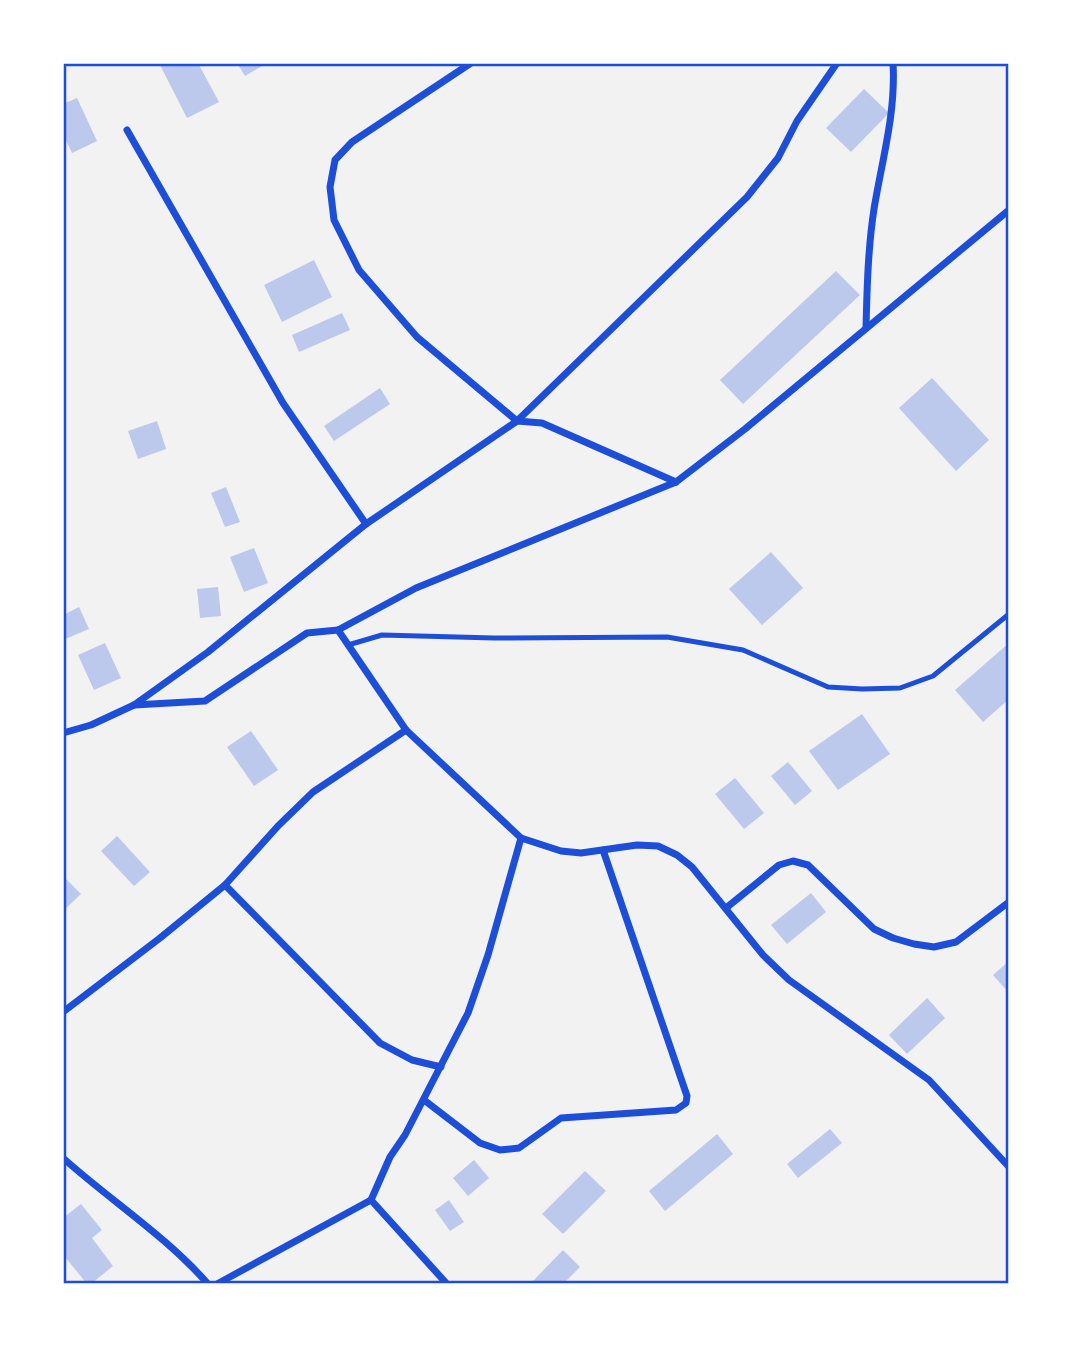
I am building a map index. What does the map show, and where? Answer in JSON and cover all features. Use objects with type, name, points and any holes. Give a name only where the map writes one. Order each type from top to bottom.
[{"type":"street","points":[[471,63],[352,142],[335,160],[330,187],[334,220],[359,271],[418,337],[517,421],[542,423],[676,482]]},
{"type":"street","points":[[63,733],[91,725],[134,705],[208,652],[366,524],[517,421],[747,197],[778,158],[797,121],[837,63]]},
{"type":"street","points":[[866,328],[868,253],[889,133],[894,85],[893,63]]},
{"type":"street","points":[[127,130],[283,402],[366,524]]},
{"type":"street","points":[[134,705],[205,701],[307,633],[338,630],[416,588],[676,482],[745,429],[1009,210]]},
{"type":"street","points":[[338,630],[406,730],[521,838],[561,851],[581,853],[637,845],[658,846],[677,855],[692,867],[763,955],[789,980],[929,1080],[1009,1167]]},
{"type":"street","points":[[63,1012],[225,885],[313,792],[406,730]]},
{"type":"street","points":[[216,1284],[371,1200],[390,1157],[424,1100],[468,1013],[488,955],[521,838]]},
{"type":"street","points":[[424,1100],[480,1143],[500,1150],[519,1148],[561,1118],[676,1110],[686,1103],[687,1096],[603,850]]},
{"type":"street","points":[[726,908],[779,865],[793,861],[808,865],[874,929],[914,944],[933,947],[956,942],[1009,902]]},
{"type":"street","points":[[225,885],[380,1043],[412,1060],[441,1067]]},
{"type":"street","points":[[63,1158],[101,1192],[185,1257],[208,1284]]},
{"type":"street","points":[[371,1200],[447,1284]]},
{"type":"lane","points":[[348,645],[382,635],[494,638],[667,637],[743,650],[828,687],[900,688],[933,677],[1009,614]]},
{"type":"building","points":[[159,63],[198,63],[219,102],[187,118]]},
{"type":"building","points":[[237,63],[267,63],[245,76]]},
{"type":"building","points":[[864,89],[889,113],[851,152],[826,128]]},
{"type":"building","points":[[77,98],[97,141],[72,153],[63,134],[63,104]]},
{"type":"building","points":[[314,260],[332,297],[282,322],[264,285]]},
{"type":"building","points":[[836,271],[860,295],[743,404],[720,380]]},
{"type":"building","points":[[342,313],[350,330],[299,352],[292,335]]},
{"type":"building","points":[[932,378],[989,440],[956,471],[899,408]]},
{"type":"building","points":[[380,388],[390,404],[334,441],[324,426]]},
{"type":"building","points":[[157,421],[166,449],[138,459],[128,431]]},
{"type":"building","points":[[226,487],[240,522],[225,527],[211,493]]},
{"type":"building","points":[[254,548],[268,583],[244,592],[230,557]]},
{"type":"building","points":[[771,552],[803,588],[762,625],[729,589]]},
{"type":"building","points":[[218,587],[221,616],[200,618],[197,589]]},
{"type":"building","points":[[79,607],[89,629],[63,640],[63,615]]},
{"type":"building","points":[[105,643],[121,678],[94,690],[78,655]]},
{"type":"building","points":[[1009,643],[1009,699],[983,722],[955,690]]},
{"type":"building","points":[[862,714],[890,754],[838,790],[809,751]]},
{"type":"building","points":[[251,731],[278,770],[254,786],[227,747]]},
{"type":"building","points":[[788,762],[812,791],[795,805],[771,776]]},
{"type":"building","points":[[735,778],[764,813],[744,829],[715,794]]},
{"type":"building","points":[[117,836],[150,872],[134,886],[101,851]]},
{"type":"building","points":[[63,876],[81,894],[63,911]]},
{"type":"building","points":[[811,893],[826,912],[787,944],[771,925]]},
{"type":"building","points":[[1009,961],[1009,991],[1008,992],[993,975]]},
{"type":"building","points":[[927,998],[945,1018],[907,1054],[889,1035]]},
{"type":"building","points":[[830,1129],[842,1143],[798,1178],[787,1164]]},
{"type":"building","points":[[717,1134],[733,1154],[665,1211],[649,1191]]},
{"type":"building","points":[[474,1160],[489,1178],[468,1196],[453,1178]]},
{"type":"building","points":[[585,1171],[606,1191],[563,1234],[542,1214]]},
{"type":"building","points":[[449,1200],[464,1222],[450,1231],[435,1210]]},
{"type":"building","points":[[81,1204],[102,1230],[92,1238],[113,1266],[91,1284],[87,1284],[66,1258],[63,1260],[63,1218]]},
{"type":"building","points":[[563,1250],[580,1267],[563,1284],[530,1284]]}]
